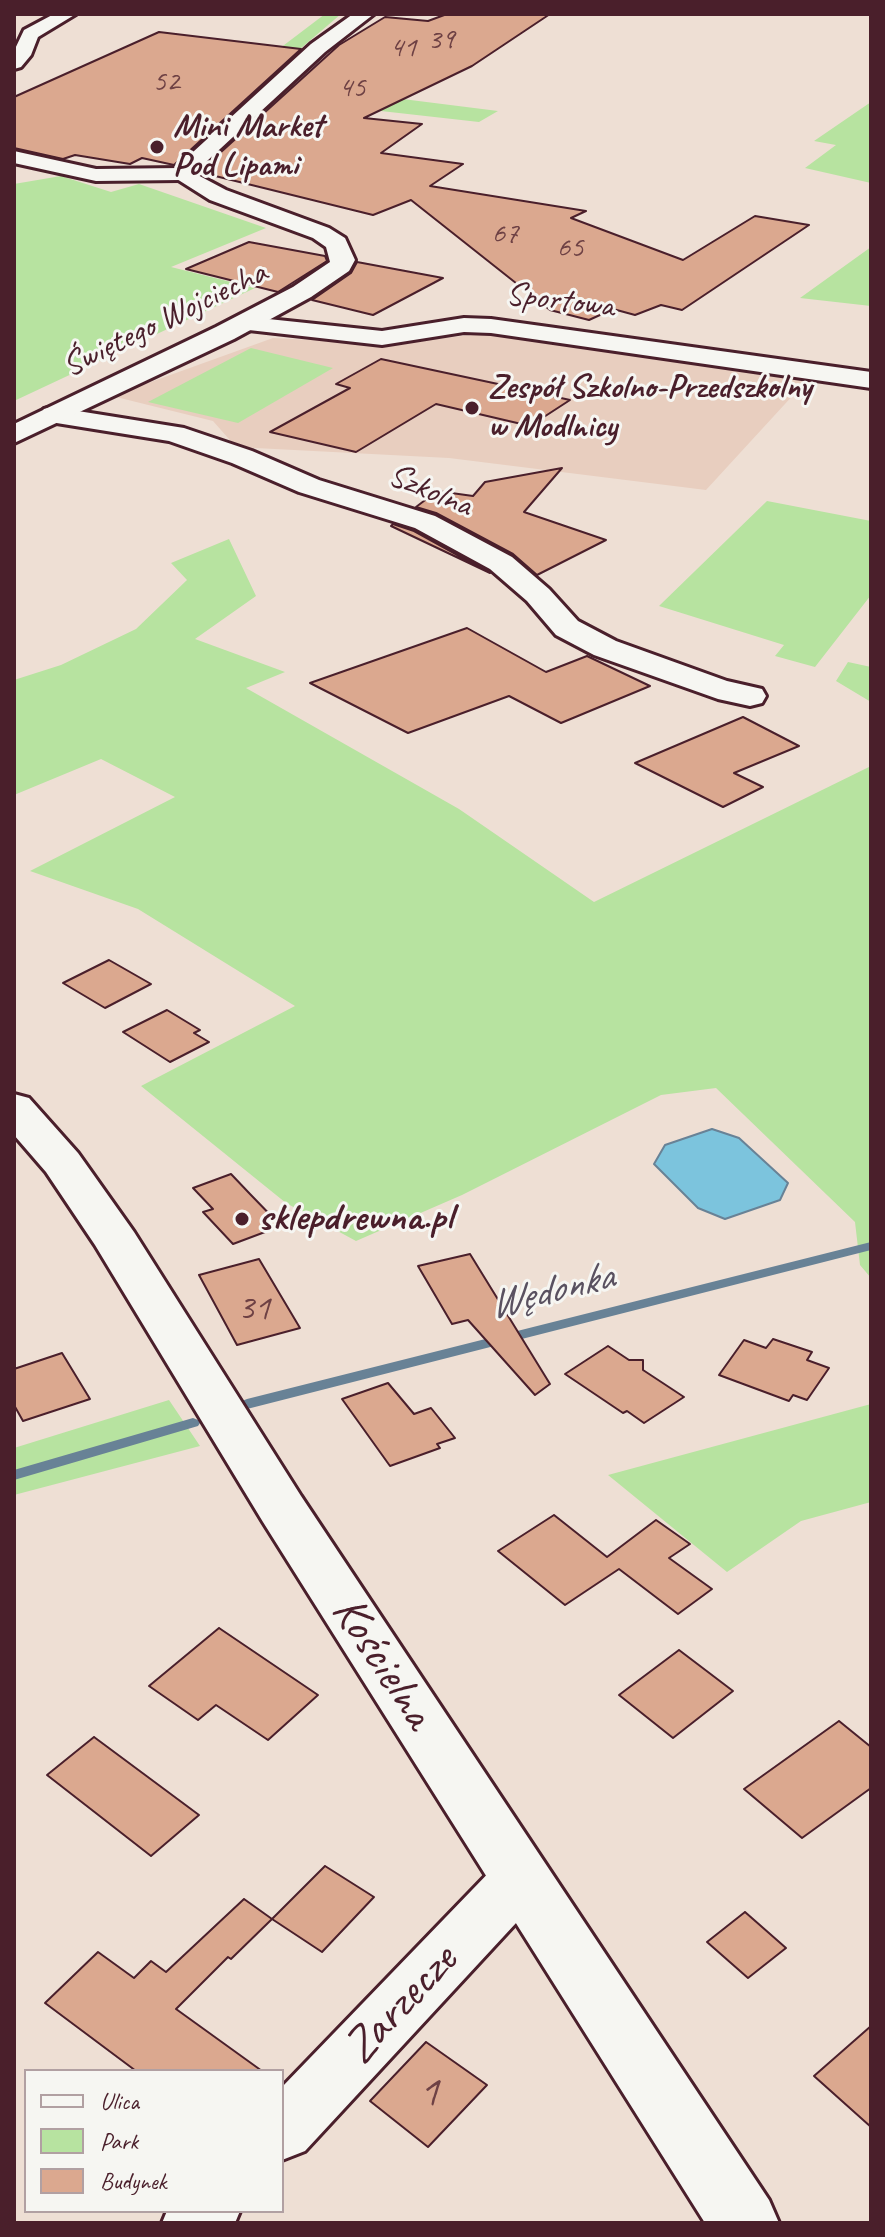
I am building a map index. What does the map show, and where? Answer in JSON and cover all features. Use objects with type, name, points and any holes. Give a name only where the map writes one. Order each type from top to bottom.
[{"type":"street","points":[[14,63],[24,51],[30,34],[67,14]]},
{"type":"street","points":[[14,157],[96,175],[180,174],[318,48],[365,14]]},
{"type":"street","name":"Świętego Wojciecha","points":[[14,435],[302,292],[328,276],[343,260],[337,243],[321,233],[218,195],[180,174]]},
{"type":"street","name":"Sportowa","points":[[240,323],[382,338],[464,325],[491,326],[871,380]]},
{"type":"street","name":"Szkolna","points":[[53,415],[174,434],[242,457],[309,486],[425,522],[501,563],[538,595],[567,628],[605,648],[718,689],[750,696]]},
{"type":"street","name":"Kościelna","points":[[14,1107],[62,1163],[117,1242],[282,1509],[744,2223]]},
{"type":"street","name":"Zarzecze","points":[[284,2129],[520,1879]]},
{"type":"shaded area","name":"Zespół Szkolno-Przedszkolny w Modlnicy","points":[[498,332],[807,380],[706,490],[449,458],[236,447],[213,421],[112,396],[273,338],[393,344]]},
{"type":"green space","points":[[325,14],[341,14],[293,55],[267,58]]},
{"type":"green space","points":[[291,85],[498,111],[479,122],[274,99]]},
{"type":"green space","points":[[871,102],[871,183],[805,168],[836,145],[814,141]]},
{"type":"green space","points":[[61,176],[111,192],[139,184],[266,228],[171,267],[255,288],[14,401],[14,184]]},
{"type":"green space","points":[[871,247],[871,306],[800,298]]},
{"type":"green space","points":[[251,348],[333,368],[238,423],[148,402]]},
{"type":"green space","points":[[767,501],[871,521],[871,595],[815,667],[775,656],[784,645],[659,606]]},
{"type":"green space","points":[[229,539],[256,596],[195,639],[285,672],[246,688],[459,809],[594,902],[871,766],[871,1278],[860,1265],[855,1222],[716,1088],[661,1095],[462,1195],[356,1241],[286,1203],[141,1086],[295,1006],[138,909],[30,871],[175,797],[101,759],[14,795],[14,680],[61,665],[136,629],[187,580],[171,563]]},
{"type":"green space","points":[[848,662],[871,667],[871,702],[836,681]]},
{"type":"green space","points":[[169,1400],[200,1446],[14,1495],[14,1448]]},
{"type":"green space","points":[[871,1404],[871,1502],[801,1521],[727,1572],[608,1475]]},
{"type":"water","points":[[712,1129],[739,1138],[788,1183],[780,1200],[725,1219],[698,1208],[654,1164],[665,1145]]},
{"type":"building","points":[[447,14],[550,14],[472,66],[364,118],[422,124],[381,153],[463,164],[430,186],[586,211],[571,218],[683,260],[755,216],[809,225],[682,310],[661,305],[635,315],[613,309],[589,320],[550,310],[411,200],[373,215],[199,172],[339,45],[385,17],[428,21]]},
{"type":"building","points":[[159,32],[301,49],[174,165],[142,158],[130,164],[75,155],[63,159],[14,148],[14,97]]},
{"type":"building","points":[[249,242],[325,256],[327,261],[278,292],[186,269]]},
{"type":"building","points":[[357,262],[443,278],[373,315],[312,300],[351,273]]},
{"type":"building","points":[[381,359],[570,400],[530,426],[436,404],[356,452],[270,432],[350,388],[336,384]]},
{"type":"building","points":[[562,468],[524,512],[606,540],[537,575],[513,554],[436,513],[416,507],[437,491],[473,496],[485,482]]},
{"type":"building","points":[[391,526],[414,531],[490,573]]},
{"type":"building","points":[[467,628],[546,672],[587,656],[650,686],[561,723],[509,696],[408,733],[310,683]]},
{"type":"building","points":[[743,717],[799,746],[734,773],[763,787],[723,807],[635,763]]},
{"type":"building","points":[[109,960],[151,984],[105,1008],[63,983]]},
{"type":"building","points":[[167,1010],[200,1030],[194,1033],[209,1042],[170,1062],[123,1032]]},
{"type":"building","name":"sklepdrewna.pl","points":[[231,1174],[281,1226],[233,1244],[203,1212],[213,1209],[193,1188]]},
{"type":"building","points":[[470,1254],[550,1384],[535,1395],[468,1320],[452,1324],[418,1266]]},
{"type":"building","points":[[259,1259],[300,1328],[237,1345],[199,1275]]},
{"type":"building","points":[[773,1339],[812,1352],[807,1360],[829,1368],[807,1400],[793,1395],[789,1401],[719,1375],[744,1340],[766,1348]]},
{"type":"building","points":[[608,1346],[629,1360],[643,1360],[643,1370],[684,1397],[644,1423],[627,1411],[623,1413],[565,1374]]},
{"type":"building","points":[[62,1353],[90,1399],[23,1421],[14,1405],[14,1369]]},
{"type":"building","points":[[388,1383],[414,1414],[431,1408],[455,1438],[437,1444],[440,1448],[390,1466],[342,1399]]},
{"type":"building","points":[[554,1515],[607,1557],[656,1520],[690,1544],[669,1558],[712,1589],[678,1614],[619,1569],[565,1605],[498,1551]]},
{"type":"building","points":[[219,1628],[318,1695],[268,1740],[216,1705],[198,1720],[149,1686]]},
{"type":"building","points":[[679,1650],[733,1691],[673,1738],[619,1695]]},
{"type":"building","points":[[839,1721],[871,1747],[871,1788],[802,1838],[744,1789]]},
{"type":"building","points":[[94,1737],[199,1815],[151,1856],[47,1775]]},
{"type":"building","points":[[325,1866],[374,1897],[322,1952],[272,1919]]},
{"type":"building","points":[[244,1899],[272,1919],[176,2009],[259,2069],[133,2069],[45,2003],[98,1952],[134,1978],[151,1961],[166,1972]]},
{"type":"building","points":[[745,1912],[786,1948],[748,1978],[707,1942]]},
{"type":"building","points":[[871,2026],[871,2127],[814,2076]]},
{"type":"building","points":[[426,2042],[487,2085],[428,2147],[370,2101]]},
{"type":"waterway","name":"Wędonka","points":[[247,1404],[871,1246]]},
{"type":"waterway","name":"Wędonka","points":[[14,1475],[193,1423]]},
{"type":"place","name":"Mini Market Pod Lipami","points":[[157,147]]},
{"type":"place","name":"Zespół Szkolno-Przedszkolny w Modlnicy","points":[[472,408]]},
{"type":"place","name":"sklepdrewna.pl","points":[[242,1219]]}]
